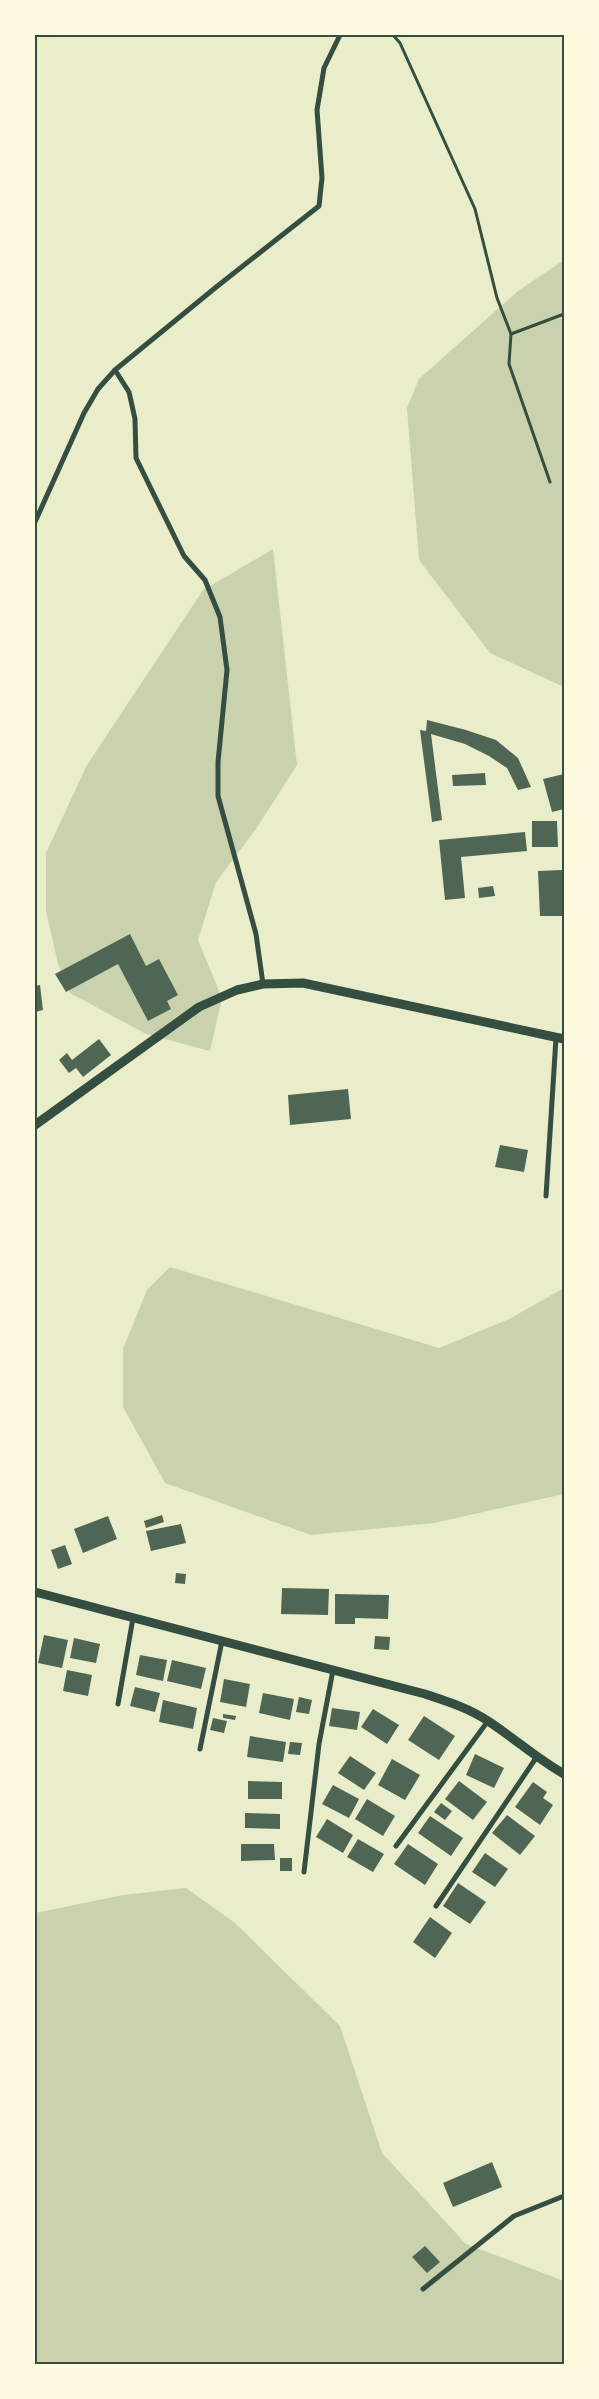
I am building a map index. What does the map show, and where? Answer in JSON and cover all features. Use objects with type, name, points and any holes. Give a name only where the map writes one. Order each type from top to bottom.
[{"type":"street","points":[[35,522],[84,413],[98,389],[115,370],[319,206],[322,178],[317,110],[324,68],[340,35]]},
{"type":"street","points":[[115,370],[129,392],[135,419],[136,458],[184,556],[205,580],[220,617],[227,670],[218,762],[218,796],[256,934],[263,984]]},
{"type":"street","points":[[35,1125],[200,1007],[237,990],[263,984],[304,983],[560,1038],[546,1196]]},
{"type":"street","points":[[35,1592],[425,1694],[461,1706],[488,1721],[536,1758],[564,1774]]},
{"type":"street","points":[[118,1704],[133,1618]]},
{"type":"street","points":[[200,1749],[222,1641]]},
{"type":"street","points":[[304,1872],[319,1744],[332,1670]]},
{"type":"street","points":[[396,1846],[488,1721]]},
{"type":"street","points":[[436,1906],[536,1758]]},
{"type":"street","points":[[423,2289],[514,2216],[564,2196]]},
{"type":"path","points":[[393,35],[400,43],[475,209],[497,298],[511,334],[509,364],[550,482]]},
{"type":"path","points":[[511,334],[564,314]]},
{"type":"green space","points":[[564,260],[564,687],[490,653],[419,560],[407,408],[419,379],[518,291]]},
{"type":"green space","points":[[273,549],[297,765],[256,829],[216,882],[198,940],[222,998],[210,1051],[146,1034],[70,993],[58,964],[46,911],[46,853],[87,765],[203,590]]},
{"type":"green space","points":[[170,1267],[439,1348],[509,1319],[564,1288],[564,1494],[434,1523],[311,1535],[165,1483],[123,1407],[123,1349],[147,1290]]},
{"type":"green space","points":[[186,1888],[235,1923],[340,2026],[382,2153],[466,2244],[564,2281],[564,2364],[35,2364],[35,1913],[123,1895]]},
{"type":"building","points":[[427,720],[496,740],[518,758],[531,787],[518,790],[507,768],[489,756],[465,744],[431,734],[442,820],[432,822],[420,730],[426,731]]},
{"type":"building","points":[[485,773],[486,785],[453,786],[452,775]]},
{"type":"building","points":[[564,774],[564,809],[552,812],[543,779]]},
{"type":"building","points":[[532,821],[557,821],[558,847],[532,847]]},
{"type":"building","points":[[525,832],[527,851],[461,857],[465,898],[445,900],[439,840]]},
{"type":"building","points":[[562,870],[564,916],[540,916],[538,871]]},
{"type":"building","points":[[493,886],[495,896],[479,898],[478,888]]},
{"type":"building","points":[[130,934],[146,966],[159,959],[178,995],[167,1001],[171,1009],[148,1021],[118,964],[66,992],[55,974]]},
{"type":"building","points":[[40,985],[43,1010],[35,1012],[35,986]]},
{"type":"building","points":[[99,1039],[111,1055],[83,1077],[76,1068],[69,1073],[59,1060],[67,1053],[72,1060]]},
{"type":"building","points":[[348,1089],[351,1119],[290,1125],[288,1095]]},
{"type":"building","points":[[500,1145],[528,1150],[524,1172],[495,1167]]},
{"type":"building","points":[[162,1515],[164,1522],[146,1528],[144,1521]]},
{"type":"building","points":[[108,1516],[117,1539],[83,1553],[74,1529]]},
{"type":"building","points":[[181,1524],[186,1543],[151,1551],[146,1531]]},
{"type":"building","points":[[65,1545],[72,1564],[58,1569],[51,1550]]},
{"type":"building","points":[[176,1573],[186,1574],[185,1584],[175,1583]]},
{"type":"building","points":[[282,1588],[329,1589],[328,1615],[281,1614]]},
{"type":"building","points":[[335,1594],[389,1595],[388,1619],[355,1618],[355,1624],[335,1624]]},
{"type":"building","points":[[44,1635],[68,1640],[62,1668],[38,1663]]},
{"type":"building","points":[[375,1636],[390,1637],[389,1650],[374,1649]]},
{"type":"building","points":[[74,1638],[100,1644],[96,1663],[70,1658]]},
{"type":"building","points":[[140,1655],[167,1660],[163,1681],[136,1675]]},
{"type":"building","points":[[172,1660],[206,1668],[201,1689],[167,1681]]},
{"type":"building","points":[[67,1670],[92,1675],[88,1696],[63,1691]]},
{"type":"building","points":[[224,1679],[250,1684],[246,1707],[220,1702]]},
{"type":"building","points":[[135,1687],[160,1693],[155,1712],[130,1706]]},
{"type":"building","points":[[263,1693],[294,1699],[290,1720],[259,1713]]},
{"type":"building","points":[[299,1697],[312,1700],[309,1714],[296,1712]]},
{"type":"building","points":[[163,1700],[197,1708],[193,1729],[159,1722]]},
{"type":"building","points":[[332,1708],[360,1712],[357,1730],[329,1726]]},
{"type":"building","points":[[373,1709],[399,1725],[387,1744],[361,1727]]},
{"type":"building","points":[[223,1714],[236,1716],[235,1720],[223,1718]]},
{"type":"building","points":[[424,1716],[455,1736],[439,1760],[408,1740]]},
{"type":"building","points":[[213,1718],[227,1721],[224,1733],[210,1730]]},
{"type":"building","points":[[250,1736],[286,1742],[283,1762],[247,1757]]},
{"type":"building","points":[[290,1742],[302,1743],[300,1755],[288,1754]]},
{"type":"building","points":[[475,1754],[504,1768],[494,1788],[466,1775]]},
{"type":"building","points":[[350,1756],[376,1773],[364,1790],[338,1773]]},
{"type":"building","points":[[392,1759],[420,1775],[405,1800],[378,1785]]},
{"type":"building","points":[[248,1781],[282,1782],[282,1799],[248,1799]]},
{"type":"building","points":[[459,1781],[487,1802],[473,1820],[445,1799]]},
{"type":"building","points":[[533,1782],[547,1792],[543,1798],[553,1805],[540,1825],[515,1807]]},
{"type":"building","points":[[333,1785],[359,1799],[349,1818],[322,1804]]},
{"type":"building","points":[[367,1799],[395,1816],[383,1836],[355,1819]]},
{"type":"building","points":[[441,1803],[452,1811],[445,1820],[434,1812]]},
{"type":"building","points":[[245,1813],[280,1814],[280,1829],[245,1828]]},
{"type":"building","points":[[507,1815],[535,1836],[520,1855],[492,1833]]},
{"type":"building","points":[[430,1816],[463,1838],[451,1856],[418,1833]]},
{"type":"building","points":[[327,1819],[353,1835],[343,1853],[316,1837]]},
{"type":"building","points":[[358,1839],[384,1854],[373,1872],[347,1857]]},
{"type":"building","points":[[241,1844],[274,1844],[275,1860],[241,1861]]},
{"type":"building","points":[[408,1844],[438,1864],[425,1885],[394,1864]]},
{"type":"building","points":[[485,1853],[508,1869],[495,1887],[472,1872]]},
{"type":"building","points":[[280,1858],[292,1858],[292,1871],[280,1871]]},
{"type":"building","points":[[458,1883],[486,1902],[470,1924],[443,1906]]},
{"type":"building","points":[[430,1917],[452,1933],[435,1958],[413,1942]]},
{"type":"building","points":[[492,2162],[502,2187],[453,2207],[443,2183]]},
{"type":"building","points":[[425,2246],[440,2262],[427,2273],[412,2257]]}]
